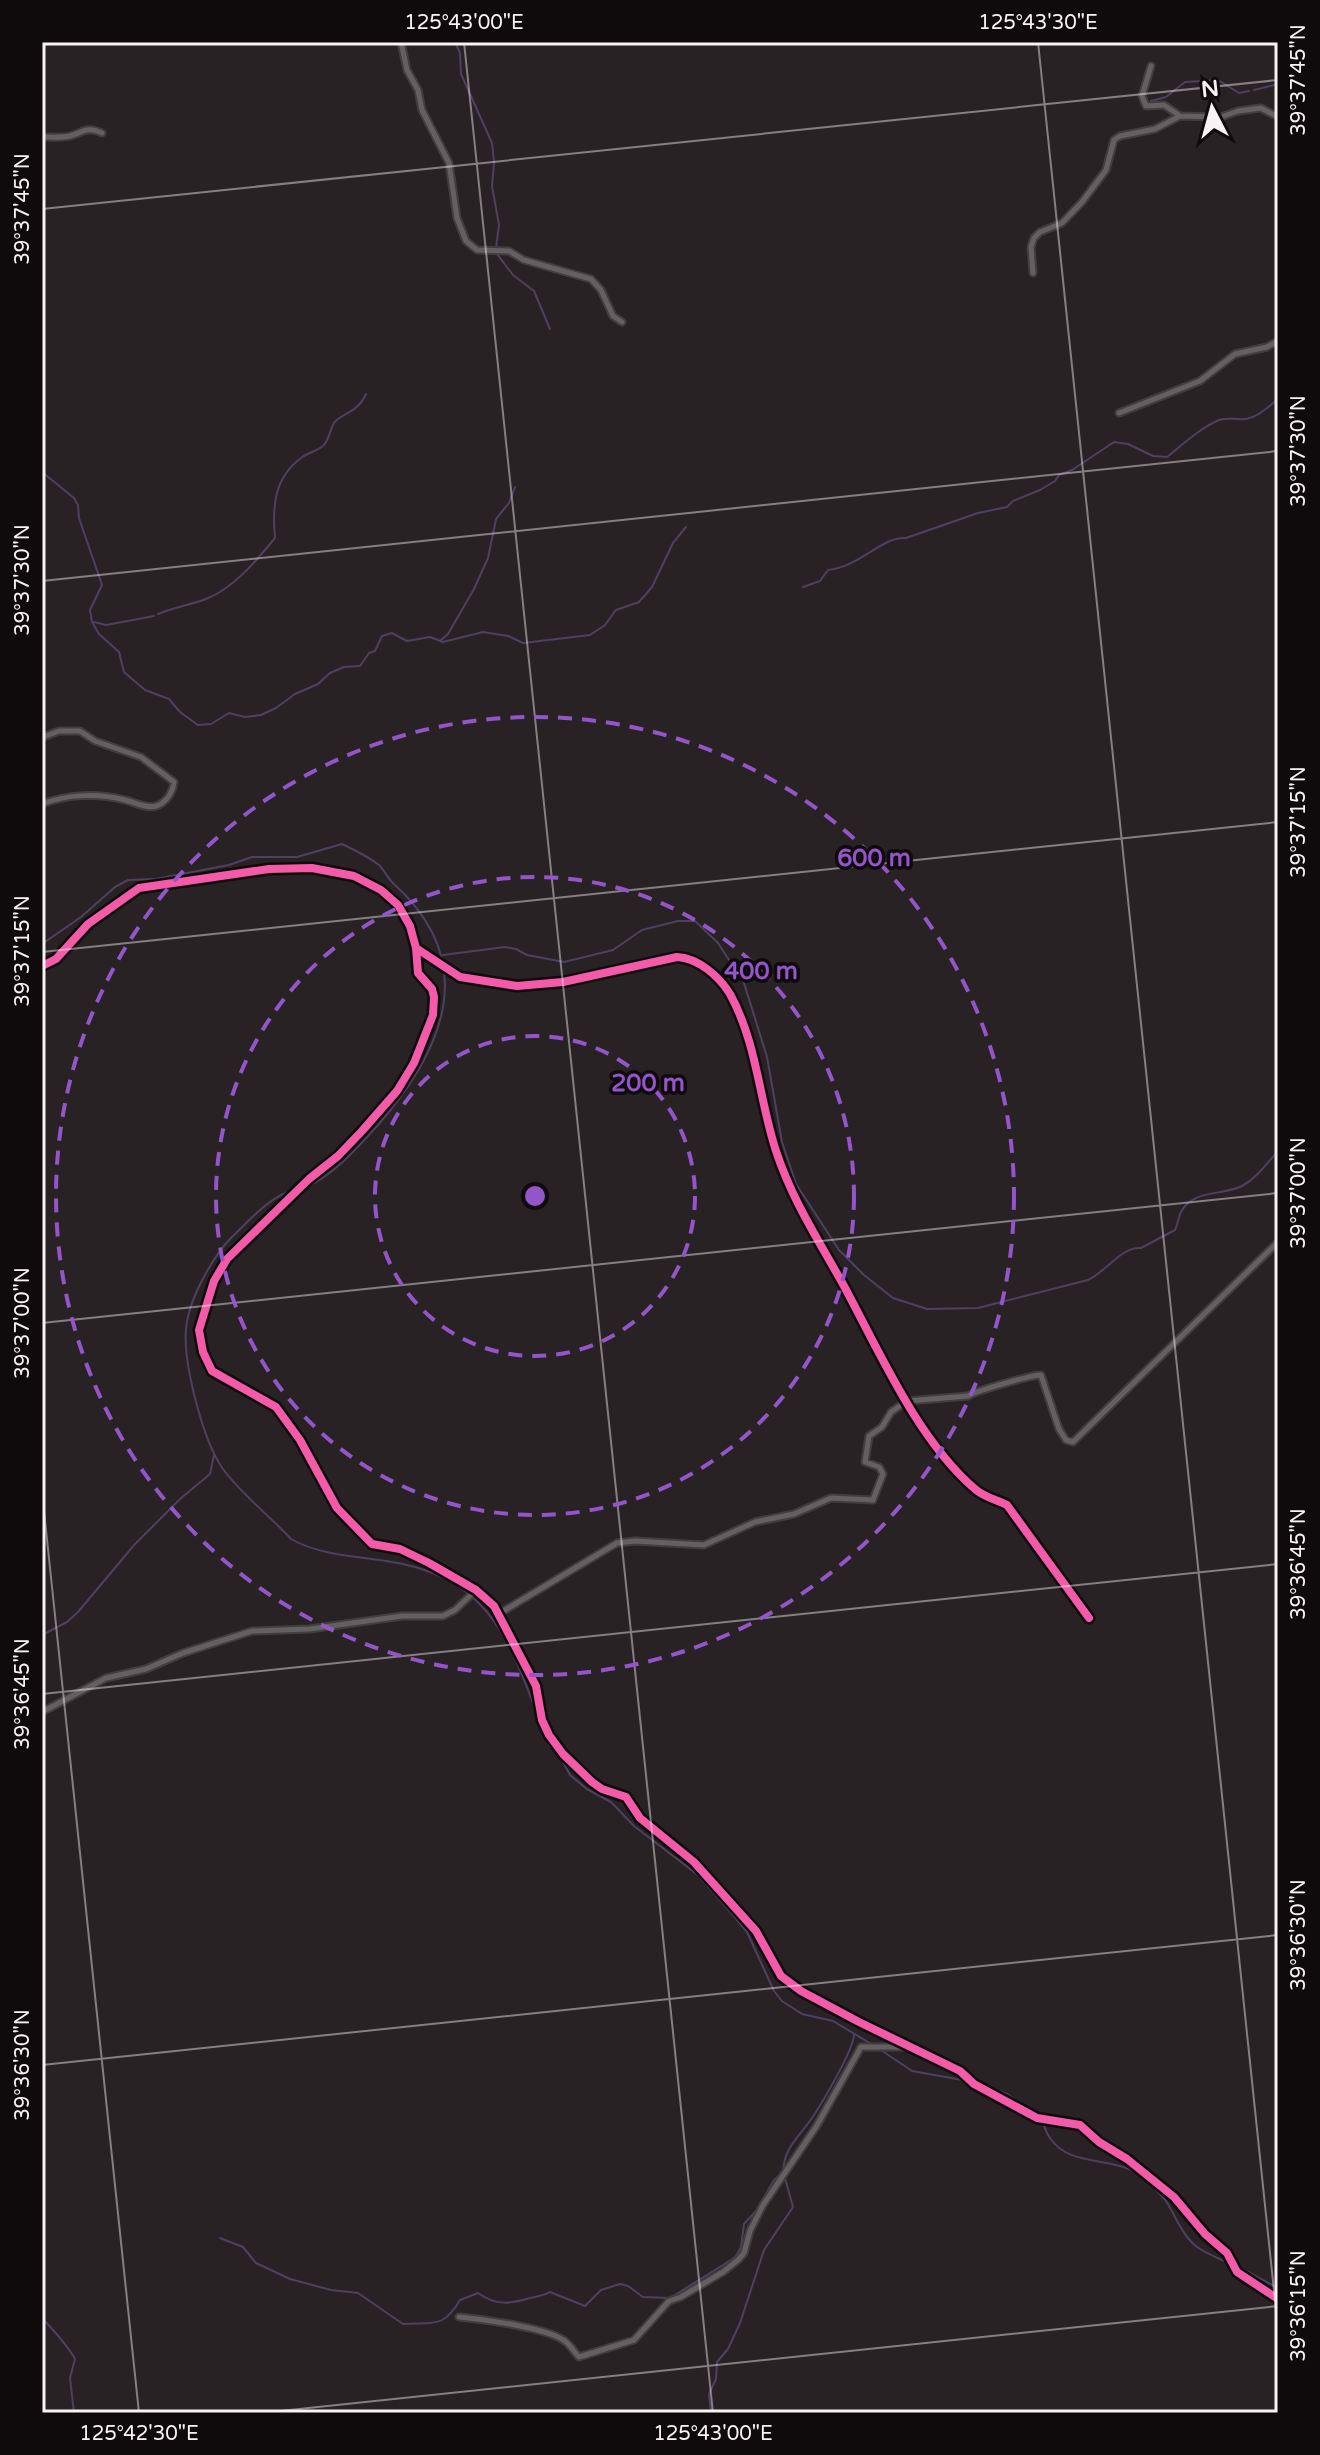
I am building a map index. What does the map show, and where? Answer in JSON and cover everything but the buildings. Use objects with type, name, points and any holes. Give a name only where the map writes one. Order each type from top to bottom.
[{"type":"street","points":[[401,42],[407,70],[418,90],[422,110],[449,163],[457,218],[466,241],[477,250],[509,251],[524,260],[591,279],[601,290],[613,316],[622,322]]},
{"type":"street","points":[[1151,66],[1142,96],[1143,103],[1149,107],[1164,105],[1180,116]]},
{"type":"street","points":[[1033,273],[1031,247],[1034,238],[1040,232],[1062,223],[1082,202],[1106,170],[1116,138],[1155,129],[1180,116],[1221,117],[1261,108],[1278,117]]},
{"type":"street","points":[[42,137],[68,137],[79,130],[102,133]]},
{"type":"street","points":[[1119,413],[1200,381],[1235,354],[1267,347],[1278,341]]},
{"type":"street","points":[[42,804],[65,797],[106,796],[151,807],[163,802],[172,792],[174,782],[146,759],[95,741],[80,731],[59,731],[43,737]]},
{"type":"street","points":[[42,966],[56,959],[88,924],[139,888],[292,867],[339,871],[381,890],[398,905],[410,926],[418,973],[432,989],[434,1005],[426,1037],[391,1099],[338,1156],[309,1179],[227,1259],[214,1281],[204,1308],[199,1340],[212,1371],[276,1407],[300,1440],[337,1508],[372,1544],[400,1549],[476,1590],[500,1613],[536,1686],[542,1720],[549,1735],[571,1763],[602,1789],[626,1797],[640,1818],[684,1852],[747,1920],[770,1960],[786,1980],[907,2046],[960,2071],[974,2084],[1037,2118],[1080,2125],[1174,2197],[1205,2234],[1227,2253],[1237,2272],[1278,2299]]},
{"type":"street","points":[[416,948],[452,974],[488,983],[541,985],[677,957],[688,958],[704,967],[720,982],[745,1025],[775,1148],[796,1203],[907,1401],[931,1442],[967,1482],[983,1495],[1007,1505],[1089,1618]]},
{"type":"street","points":[[500,1613],[617,1543],[635,1541],[704,1545],[755,1522],[794,1514],[831,1498],[873,1500],[883,1474],[879,1467],[865,1462],[869,1436],[882,1427],[891,1412],[907,1401],[968,1396],[1030,1375],[1041,1375],[1059,1429],[1066,1440],[1073,1442],[1278,1242]]},
{"type":"street","points":[[42,1712],[116,1675],[146,1669],[183,1653],[252,1631],[310,1629],[402,1616],[443,1616],[455,1610],[476,1590]]},
{"type":"street","points":[[459,2317],[515,2324],[539,2331],[564,2340],[579,2357],[634,2340],[669,2301],[723,2272],[744,2253],[750,2231],[763,2205],[816,2127],[861,2047],[907,2046]]},
{"type":"waterway","points":[[455,42],[460,53],[461,74],[492,143],[492,186],[499,225],[496,248]]},
{"type":"waterway","points":[[1151,101],[1166,97],[1185,82],[1218,80],[1239,93],[1249,91]]},
{"type":"waterway","points":[[1254,90],[1278,84]]},
{"type":"waterway","points":[[497,254],[513,275],[534,291],[550,329]]},
{"type":"waterway","points":[[158,614],[216,594],[253,564],[275,538],[275,504],[285,475],[301,458],[323,446],[334,423],[358,406],[366,394]]},
{"type":"waterway","points":[[803,587],[820,581],[828,570],[840,568],[888,542],[978,513],[1007,507],[1013,501],[1055,481],[1059,475],[1072,470],[1114,442],[1128,444],[1153,456],[1167,457],[1212,423],[1249,418],[1278,399]]},
{"type":"waterway","points":[[42,472],[74,498],[78,505],[79,518],[102,585],[90,610],[99,634],[119,652],[124,672],[145,690],[169,699],[198,725],[211,724],[229,713],[245,717],[261,715],[276,708],[295,694],[318,684],[330,673],[344,667],[360,666],[369,653],[375,651],[382,636],[392,633],[407,641],[430,637],[443,642],[483,632],[508,636],[523,643],[590,635],[605,625],[616,610],[639,602],[652,587],[673,543],[686,527]]},
{"type":"waterway","points":[[441,640],[448,634],[474,589],[488,558],[496,519],[509,503],[515,487]]},
{"type":"waterway","points":[[94,622],[106,625],[154,616]]},
{"type":"waterway","points":[[42,944],[128,880],[156,879],[229,865],[252,857],[297,857],[342,844],[379,865],[421,914],[437,944],[444,974],[443,1005],[435,1035],[421,1066],[401,1096],[344,1160],[304,1188]]},
{"type":"waterway","points":[[443,955],[505,947],[564,962],[613,950],[642,930],[678,921],[695,921],[718,943],[744,983],[767,1057],[782,1142],[796,1184],[839,1250],[864,1275],[893,1298],[927,1309],[978,1308],[1088,1280],[1127,1251],[1141,1248],[1175,1230],[1181,1212],[1193,1200],[1247,1183],[1278,1151]]},
{"type":"waterway","points":[[294,1190],[269,1203],[224,1246],[202,1280],[191,1306],[186,1329],[191,1381],[208,1440],[223,1469],[291,1539],[325,1552],[424,1570],[454,1584],[478,1603],[497,1625],[512,1651],[549,1745],[570,1775],[611,1802],[634,1826],[698,1875],[747,1932],[774,1991],[782,2001],[802,2014],[833,2021],[873,2045]]},
{"type":"waterway","points":[[42,1635],[67,1622],[78,1612],[135,1544],[210,1474],[214,1455]]},
{"type":"waterway","points":[[783,2172],[789,2149],[829,2089],[854,2035]]},
{"type":"waterway","points":[[878,2048],[912,2071],[968,2081]]},
{"type":"waterway","points":[[978,2083],[1007,2094],[1038,2116]]},
{"type":"waterway","points":[[1042,2121],[1050,2138],[1068,2154],[1116,2165],[1139,2175],[1166,2201],[1183,2231],[1197,2247],[1231,2264]]},
{"type":"waterway","points":[[220,2238],[243,2247],[256,2263],[290,2279],[331,2290],[358,2293],[403,2324],[443,2320],[460,2300],[478,2293],[503,2303],[550,2292],[585,2306],[601,2290],[620,2284],[643,2297],[670,2298],[736,2256],[741,2247],[744,2224],[756,2211],[774,2180],[783,2172]]},
{"type":"waterway","points":[[711,2413],[709,2394],[716,2379],[717,2362],[728,2349],[740,2323],[764,2250],[793,2207],[785,2178]]},
{"type":"waterway","points":[[1237,2266],[1278,2288]]},
{"type":"waterway","points":[[42,2318],[75,2359],[70,2378],[74,2413]]},
{"type":"cycle path","points":[[42,966],[56,959],[88,924],[139,888],[269,869],[312,868],[354,876],[381,890],[398,905],[410,926],[418,973],[432,989],[434,997],[433,1015],[414,1063],[397,1091],[362,1131],[227,1259],[214,1281],[199,1330],[203,1352],[212,1371],[276,1407],[300,1440],[337,1508],[372,1544],[400,1549],[429,1563],[476,1590],[494,1606],[536,1686],[542,1720],[563,1754],[602,1789],[626,1797],[640,1818],[694,1862],[756,1931],[781,1976],[801,1991],[859,2022],[960,2071],[974,2084],[1037,2118],[1080,2125],[1174,2197],[1205,2234],[1227,2253],[1237,2272],[1278,2299]]},
{"type":"cycle path","points":[[416,948],[460,977],[517,986],[563,982],[677,957],[700,964],[714,975],[730,994],[746,1032],[770,1131],[790,1186],[886,1367],[918,1421],[954,1469],[979,1492],[1007,1505],[1089,1618]]}]
